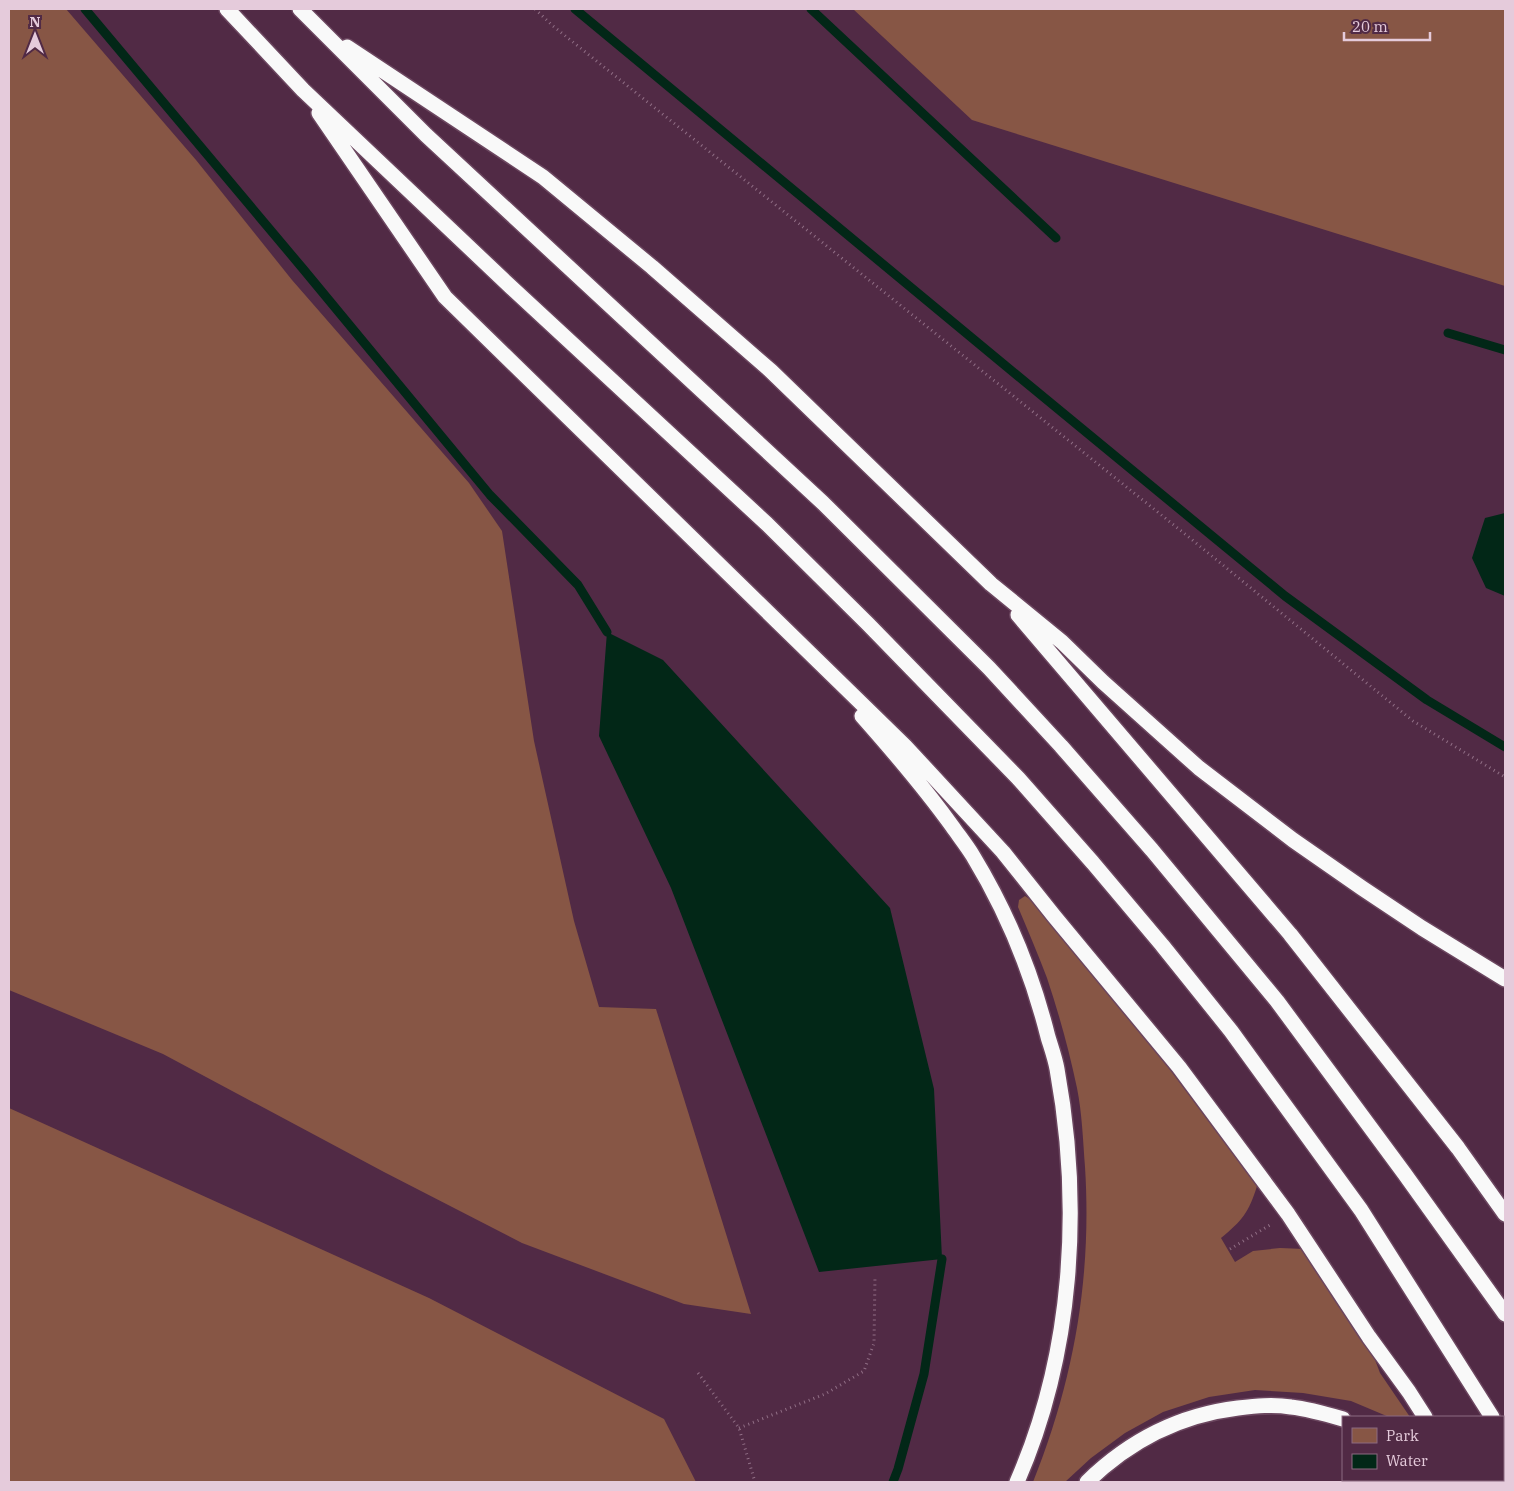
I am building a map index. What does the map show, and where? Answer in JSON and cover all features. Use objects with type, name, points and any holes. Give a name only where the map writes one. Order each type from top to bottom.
[{"type":"highway","points":[[226,9],[303,90],[533,308],[767,524],[875,630],[1018,778],[1093,863],[1231,1031],[1361,1210],[1491,1416]]},
{"type":"highway","points":[[300,9],[426,135],[823,504],[996,676],[1061,746],[1152,850],[1277,1001],[1505,1314]]},
{"type":"highway","points":[[318,28],[543,177],[623,243],[771,371],[991,584],[1062,642],[1103,682],[1192,761],[1242,802],[1362,888],[1422,928],[1505,979]]},
{"type":"highway","points":[[303,90],[444,297],[905,746],[1003,852],[1179,1067],[1288,1214],[1423,1416]]},
{"type":"highway","points":[[991,584],[1290,934],[1458,1148],[1505,1214]]},
{"type":"highway","points":[[802,644],[907,767],[940,808],[972,855],[1000,905],[1023,958],[1042,1012],[1052,1049],[1063,1115],[1070,1182],[1070,1239],[1065,1298],[1057,1353],[1044,1409],[1018,1482]]},
{"type":"highway","points":[[1087,1482],[1102,1467],[1128,1448],[1157,1431],[1187,1419],[1219,1410],[1259,1406],[1290,1407],[1320,1412],[1342,1420]]},
{"type":"path","points":[[535,9],[553,26],[1177,528],[1413,721],[1505,777]]},
{"type":"path","points":[[1230,1249],[1288,1214]]},
{"type":"path","points":[[739,1428],[825,1394],[864,1371],[874,1343],[875,1276]]},
{"type":"path","points":[[698,1373],[739,1428],[755,1482]]},
{"type":"green space","points":[[9,9],[66,9],[196,160],[292,280],[469,483],[502,531],[534,741],[574,921],[599,1007],[656,1009],[751,1314],[684,1304],[522,1243],[163,1054],[9,990]]},
{"type":"green space","points":[[853,9],[1505,9],[1505,286],[972,120]]},
{"type":"green space","points":[[1025,896],[1033,901],[1168,1067],[1257,1186],[1244,1215],[1221,1238],[1235,1262],[1253,1251],[1280,1248],[1304,1249],[1374,1357],[1380,1373],[1409,1416],[1387,1416],[1351,1401],[1303,1393],[1255,1390],[1209,1397],[1163,1412],[1125,1433],[1091,1458],[1065,1482],[1033,1482],[1059,1405],[1077,1328],[1086,1248],[1086,1208],[1082,1127],[1077,1088],[1060,1019],[1047,978],[1018,907],[1019,900]]},
{"type":"green space","points":[[9,1108],[429,1298],[664,1419],[696,1482],[9,1482]]},
{"type":"water","points":[[1505,513],[1505,596],[1486,588],[1472,558],[1485,518]]},
{"type":"water","points":[[607,632],[663,660],[890,908],[934,1089],[942,1259],[819,1272],[671,888],[599,736]]},
{"type":"waterway","points":[[85,9],[490,495],[578,585],[607,632]]},
{"type":"waterway","points":[[575,9],[1285,596],[1427,700],[1505,747]]},
{"type":"waterway","points":[[811,9],[1056,238]]},
{"type":"waterway","points":[[1448,333],[1505,350]]},
{"type":"waterway","points":[[893,1482],[924,1374],[942,1259]]}]
